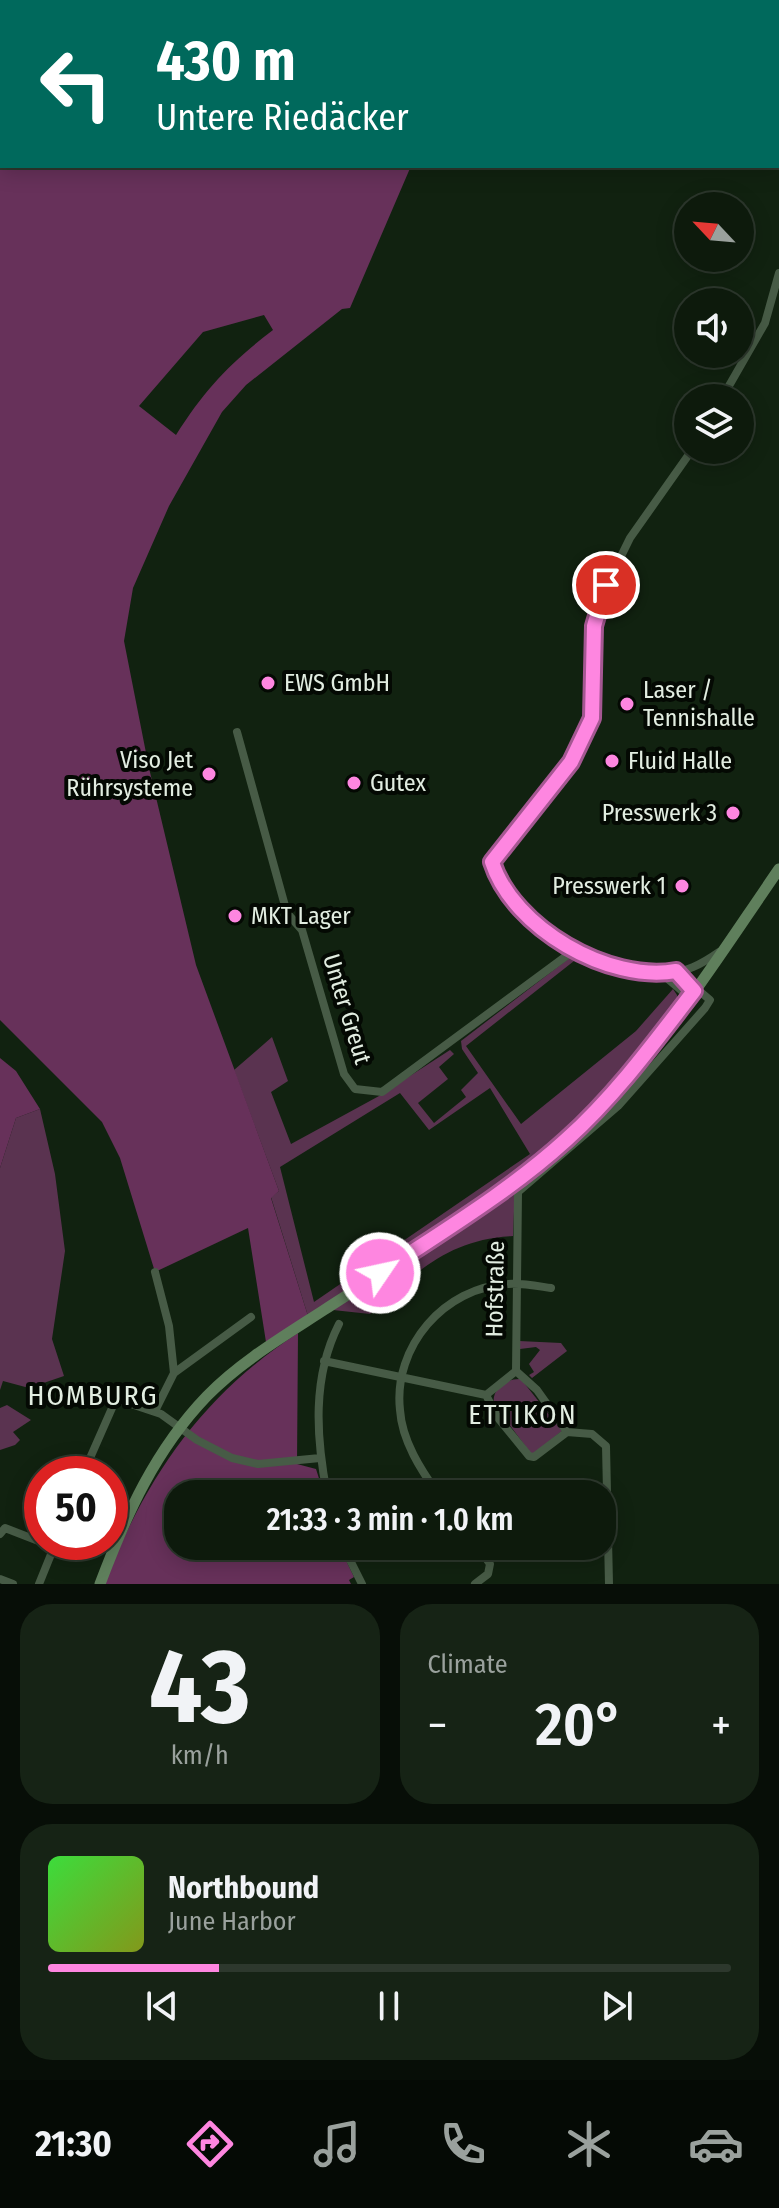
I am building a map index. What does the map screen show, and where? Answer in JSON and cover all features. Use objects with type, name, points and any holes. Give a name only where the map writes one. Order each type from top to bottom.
[{"type":"main road","points":[[100,1584],[136,1496],[181,1426],[208,1394],[262,1351],[492,1198],[563,1143],[631,1073],[692,994],[779,869]]},
{"type":"street","points":[[730,384],[765,323],[779,273]]},
{"type":"street","points":[[682,464],[630,538],[598,603],[594,626],[592,718],[578,751],[492,862],[496,874],[516,901],[541,928],[573,951],[605,963],[662,974],[692,994]]},
{"type":"street","name":"Unter Greut","points":[[237,732],[287,913],[302,930],[344,1074],[355,1089],[382,1092],[573,951]]},
{"type":"street","points":[[662,974],[693,969],[724,949]]},
{"type":"street","points":[[676,971],[692,994]]},
{"type":"street","name":"Hofstraße","points":[[516,1371],[519,1191],[618,1106],[710,1000],[692,994]]},
{"type":"street","points":[[155,1272],[169,1326],[174,1373]]},
{"type":"street","points":[[430,1480],[405,1435],[400,1411],[402,1377],[414,1345],[439,1311],[475,1291],[516,1284],[551,1288]]},
{"type":"street","points":[[155,1411],[174,1373],[251,1317]]},
{"type":"street","points":[[324,1480],[320,1458],[319,1396],[324,1361],[339,1324]]},
{"type":"street","points":[[324,1361],[486,1395]]},
{"type":"street","points":[[486,1395],[516,1371],[537,1390],[567,1432]]},
{"type":"street","points":[[486,1395],[498,1418],[529,1456],[534,1457],[567,1432],[592,1434],[606,1446],[609,1584]]},
{"type":"street","points":[[91,1456],[116,1399],[155,1411],[181,1426],[197,1440],[232,1458],[258,1464],[320,1458]]},
{"type":"street","points":[[0,1534],[5,1528],[24,1534]]},
{"type":"street","points":[[39,1584],[49,1560]]},
{"type":"street","points":[[350,1560],[362,1584]]},
{"type":"street","points":[[475,1584],[488,1574],[489,1560]]},
{"type":"street","points":[[0,1579],[13,1584]]},
{"type":"shaded area","points":[[0,168],[410,168],[350,308],[342,309],[246,385],[222,412],[169,506],[133,588],[124,641],[149,768],[196,965],[279,1191],[271,1198],[308,1316],[266,1342],[248,1228],[155,1272],[120,1158],[102,1122],[0,1020]],"holes":[[[264,315],[273,330],[244,353],[197,404],[176,435],[139,406],[203,332]]]},
{"type":"shaded area","points":[[572,956],[574,961],[466,1046],[521,1124],[636,1031],[673,989],[677,995],[675,1008],[668,1020],[576,1123],[491,1193],[308,1316],[271,1197],[279,1191],[234,1070],[272,1037],[288,1081],[271,1092],[291,1144],[379,1096],[450,1050],[454,1054],[439,1067],[448,1079],[418,1103],[434,1123],[466,1097],[461,1090],[478,1073],[462,1049],[461,1041]],"holes":[[[490,1088],[530,1154],[314,1302],[280,1167],[400,1093],[429,1130]]]},
{"type":"shaded area","points":[[0,1058],[16,1071],[40,1109],[16,1118],[0,1168]]},
{"type":"shaded area","points":[[40,1109],[55,1174],[65,1251],[52,1339],[64,1376],[29,1388],[3,1381],[0,1390],[0,1168],[16,1118]]},
{"type":"shaded area","points":[[515,1187],[513,1236],[490,1239],[451,1251],[418,1272],[370,1314],[333,1310]]},
{"type":"shaded area","points":[[298,1333],[297,1464],[316,1469],[320,1480],[164,1480],[164,1560],[346,1560],[354,1577],[349,1580],[351,1584],[104,1584],[114,1560],[128,1560],[128,1529],[180,1442],[233,1384]]},
{"type":"shaded area","points":[[519,1341],[561,1343],[567,1351],[532,1378],[529,1375],[534,1372],[529,1364],[540,1350],[536,1347],[520,1349]]},
{"type":"shaded area","points":[[521,1379],[562,1431],[532,1455],[494,1404],[495,1394],[501,1386],[510,1380]]},
{"type":"shaded area","points":[[7,1405],[31,1420],[13,1432],[20,1440],[15,1445],[0,1450],[0,1408]]},
{"type":"place","name":"EWS GmbH","points":[[268,683]]},
{"type":"place","name":"Laser / Tennishalle","points":[[627,704]]},
{"type":"place","name":"Fluid Halle","points":[[612,761]]},
{"type":"place","name":"Viso Jet Rührsysteme","points":[[209,774]]},
{"type":"place","name":"Gutex","points":[[354,783]]},
{"type":"place","name":"Presswerk 3","points":[[733,813]]},
{"type":"place","name":"Presswerk 1","points":[[682,886]]},
{"type":"place","name":"MKT Lager","points":[[235,916]]},
{"type":"district","name":"HOMBURG","points":[[93,1395]]},
{"type":"district","name":"ETTIKON","points":[[523,1414]]},
{"type":"route","points":[[380,1273],[492,1198],[566,1140],[631,1073],[694,991],[691,984],[676,971],[662,974],[605,963],[560,944],[516,901],[496,874],[492,862],[495,854],[571,762],[592,718],[596,685],[592,656],[594,626],[598,603],[606,585]]}]
